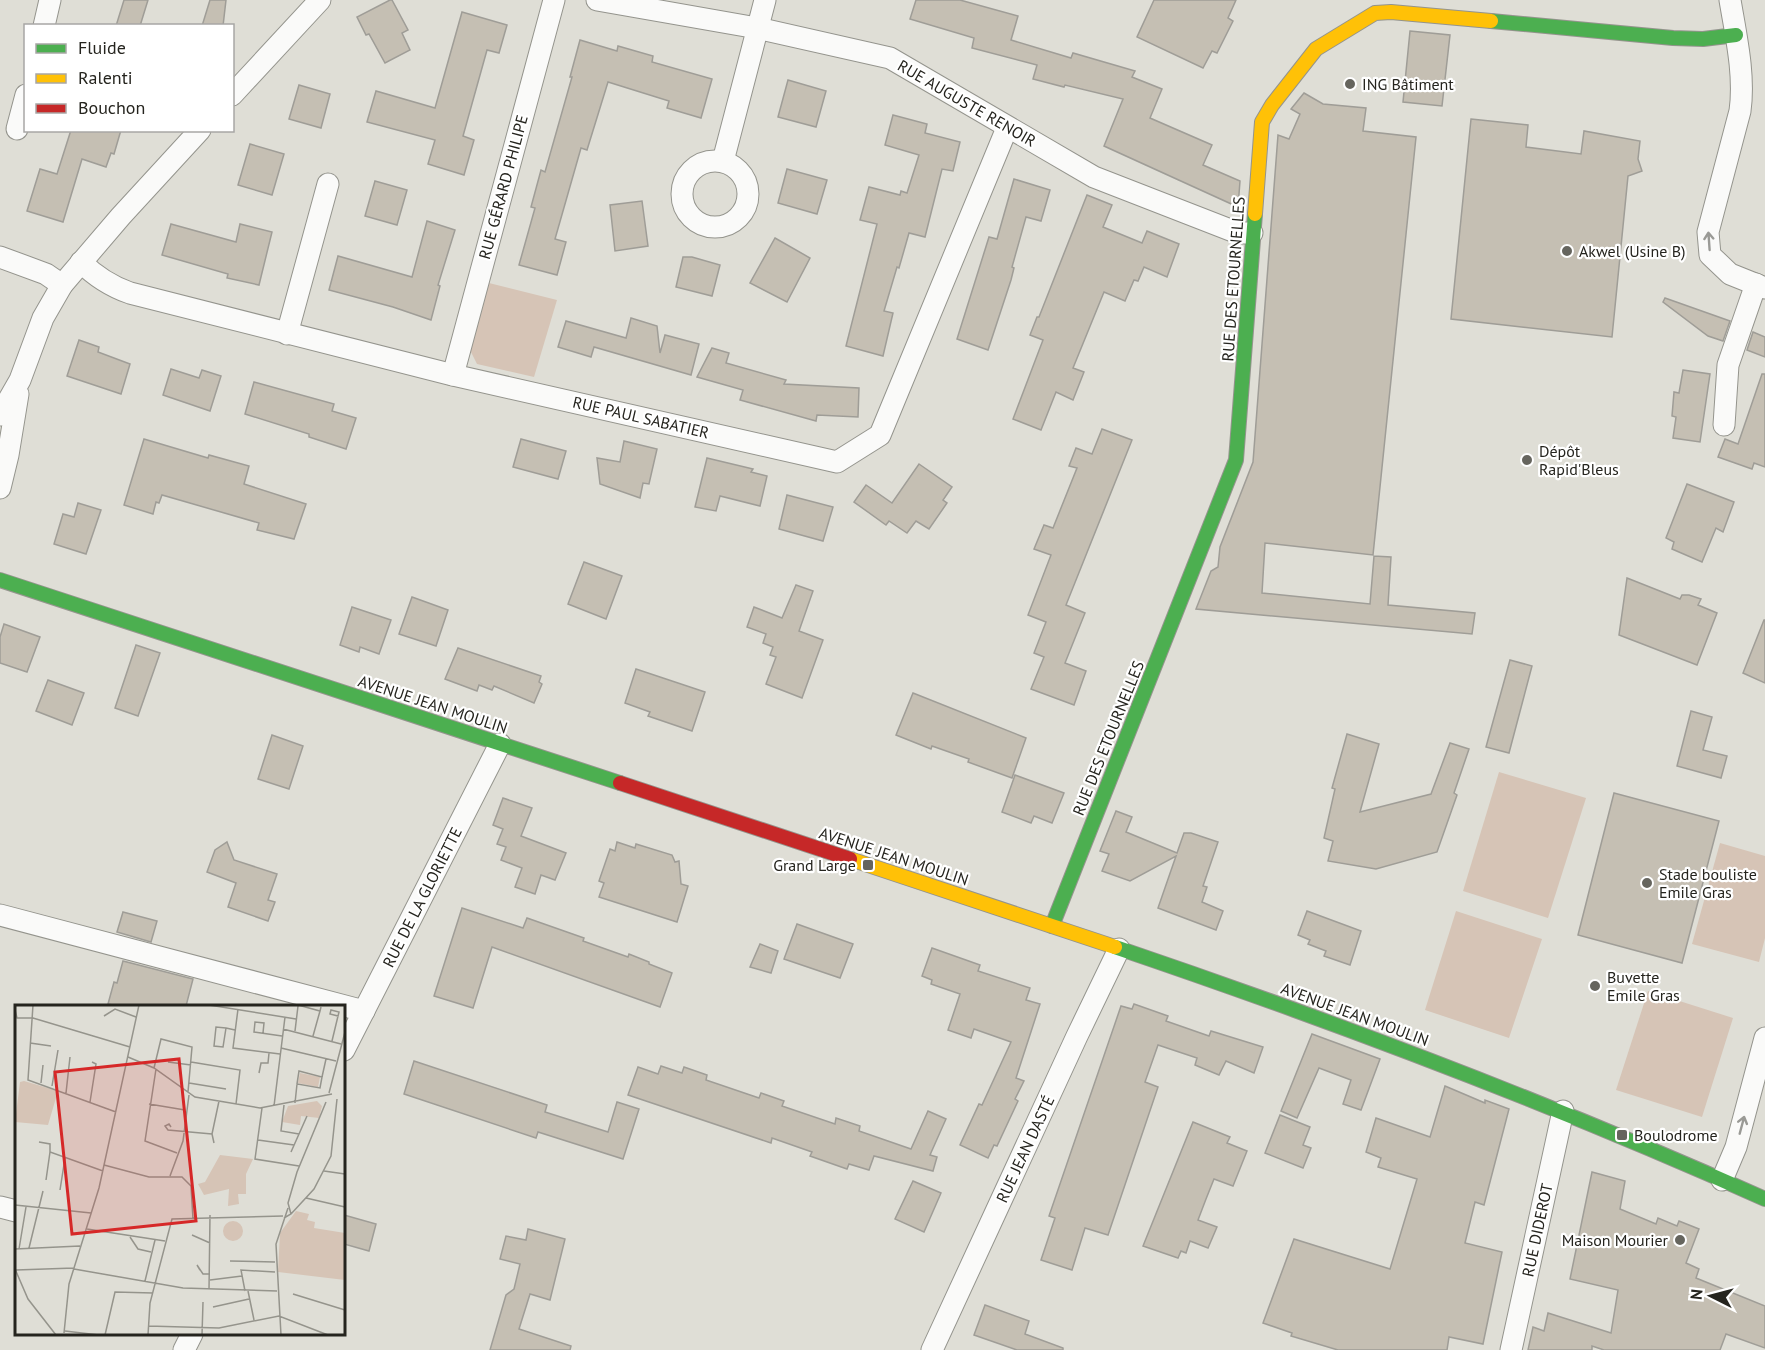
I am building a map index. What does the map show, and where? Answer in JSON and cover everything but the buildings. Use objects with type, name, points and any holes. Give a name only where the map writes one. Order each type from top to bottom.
[{"type":"main road","name":"RUE DES ETOURNELLES","points":[[1052,926],[1236,460],[1262,122],[1272,105],[1316,49],[1375,13],[1391,12],[1673,38],[1703,39],[1736,35]]},
{"type":"main road","name":"AVENUE JEAN MOULIN","points":[[0,580],[1052,926],[1293,1008],[1563,1111],[1765,1199]]},
{"type":"street","points":[[44,24],[50,0]]},
{"type":"street","points":[[234,93],[320,0]]},
{"type":"street","name":"RUE GÉRARD PHILIPE","points":[[453,375],[554,0]]},
{"type":"street","name":"RUE AUGUSTE RENOIR","points":[[597,0],[757,28],[890,58],[1094,177],[1238,233],[1252,234]]},
{"type":"street","points":[[723,161],[765,0]]},
{"type":"street","points":[[1724,425],[1728,365],[1760,286],[1730,274],[1710,255],[1708,232],[1740,111],[1742,95],[1730,0]]},
{"type":"street","points":[[17,129],[24,103]]},
{"type":"street","name":"RUE PAUL SABATIER","points":[[81,262],[93,274],[112,287],[130,293],[453,375],[837,462],[880,435],[1007,128]]},
{"type":"street","points":[[0,415],[20,380],[43,318],[62,285],[198,132]]},
{"type":"street","points":[[287,334],[328,184]]},
{"type":"street","points":[[0,257],[46,274],[62,285]]},
{"type":"street","points":[[0,488],[8,455],[20,380]]},
{"type":"street","name":"RUE DE LA GLORIETTE","points":[[345,1048],[500,744]]},
{"type":"street","points":[[0,915],[341,1005]]},
{"type":"street","name":"RUE JEAN DASTÉ","points":[[940,1348],[1077,1036],[1119,949]]},
{"type":"street","points":[[345,1006],[364,1011]]},
{"type":"street","points":[[1722,1180],[1736,1148],[1765,1038]]},
{"type":"street","name":"RUE DIDEROT","points":[[1511,1350],[1563,1111]]},
{"type":"street","points":[[0,1207],[15,1211]]},
{"type":"street","points":[[184,1350],[192,1335]]},
{"type":"shaded area","points":[[489,283],[557,300],[534,377],[477,364],[470,350]]},
{"type":"shaded area","points":[[1499,772],[1586,798],[1548,918],[1463,891]]},
{"type":"shaded area","points":[[1720,843],[1765,856],[1765,938],[1759,962],[1692,944]]},
{"type":"shaded area","points":[[1456,911],[1542,939],[1509,1038],[1425,1010]]},
{"type":"shaded area","points":[[1648,991],[1733,1018],[1702,1117],[1616,1090]]},
{"type":"traffic: fast","points":[[1491,21],[1673,38],[1703,39],[1736,35]]},
{"type":"traffic: fast","points":[[1052,926],[1236,460],[1255,214]]},
{"type":"traffic: fast","points":[[0,580],[620,783]]},
{"type":"traffic: fast","points":[[1115,947],[1362,1035],[1524,1097],[1765,1199]]},
{"type":"traffic: slow","points":[[1255,214],[1262,122],[1272,105],[1316,49],[1375,13],[1391,12],[1491,21]]},
{"type":"traffic: slow","points":[[850,859],[1115,947]]},
{"type":"traffic: jam","points":[[620,783],[850,859]]},
{"type":"place","name":"ING Bâtiment","points":[[1350,84]]},
{"type":"place","name":"Akwel (Usine B)","points":[[1567,251]]},
{"type":"place","name":"Dépôt Rapid'Bleus","points":[[1527,460]]},
{"type":"place","name":"Grand Large","points":[[868,865]]},
{"type":"place","name":"Stade bouliste Emile Gras","points":[[1647,883]]},
{"type":"place","name":"Buvette Emile Gras","points":[[1595,986]]},
{"type":"place","name":"Boulodrome","points":[[1622,1135]]},
{"type":"place","name":"Maison Mourier","points":[[1680,1240]]}]
